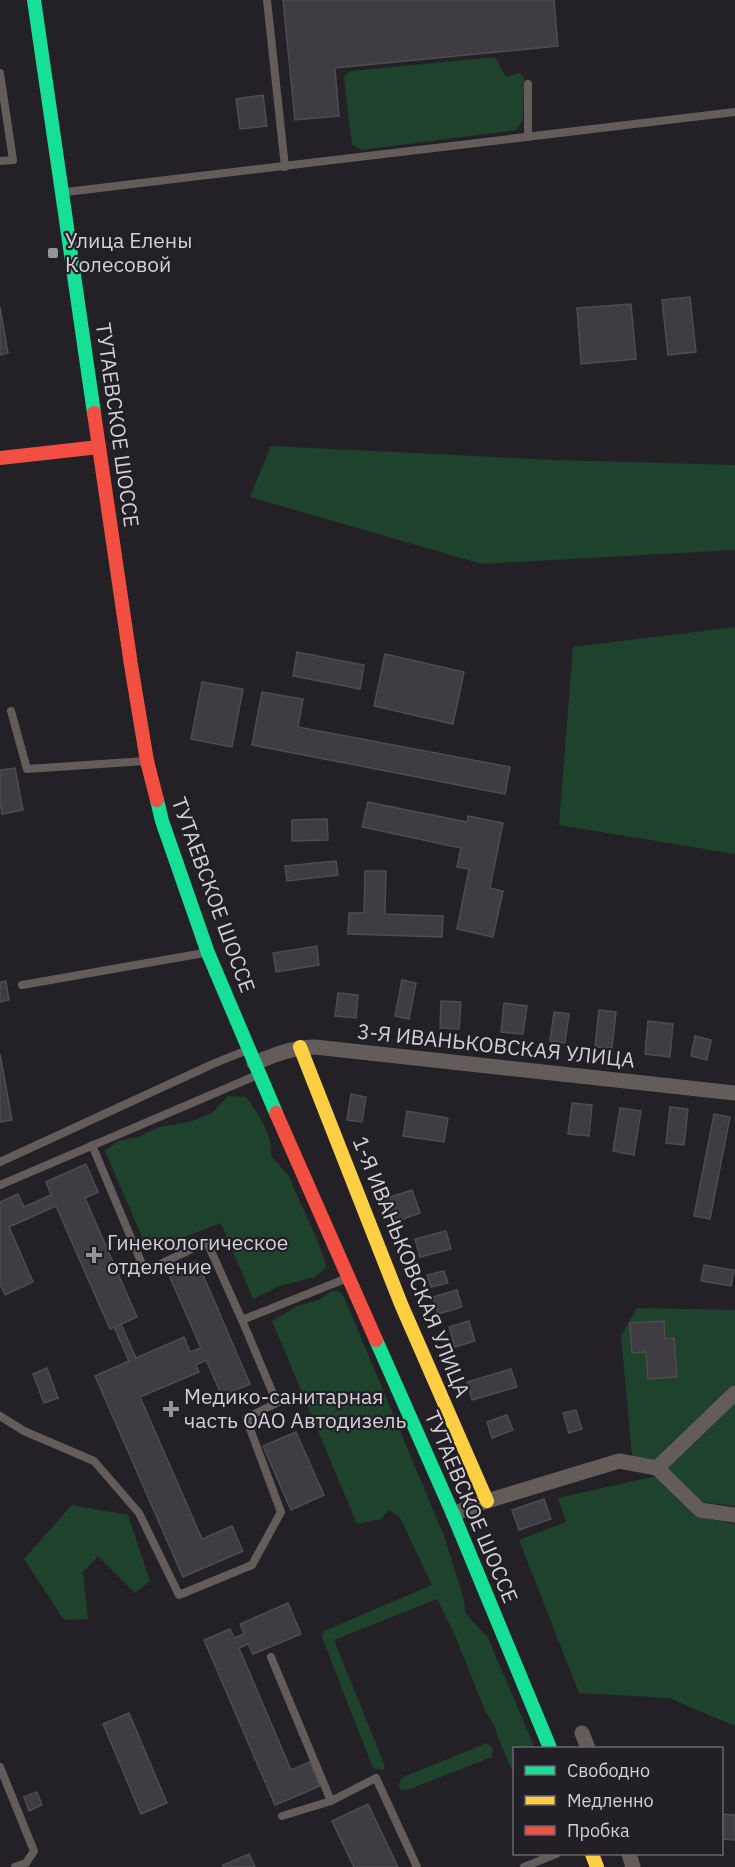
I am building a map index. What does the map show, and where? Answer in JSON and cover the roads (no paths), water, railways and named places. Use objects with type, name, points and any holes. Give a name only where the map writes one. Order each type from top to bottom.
[{"type":"main road","name":"ТУТАЕВСКОЕ ШОССЕ","points":[[34,0],[129,653],[147,760],[162,821],[208,952],[453,1514],[549,1747]]},
{"type":"main road","points":[[0,458],[99,447]]},
{"type":"main road","name":"1-Я ИВАНЬКОВСКАЯ УЛИЦА","points":[[300,1047],[401,1304],[487,1501]]},
{"type":"street","name":"3-Я ИВАНЬКОВСКАЯ УЛИЦА","points":[[254,1062],[300,1047],[327,1048],[735,1093]]},
{"type":"street","points":[[657,1468],[735,1393]]},
{"type":"street","points":[[453,1514],[487,1501],[619,1461],[657,1468],[700,1510],[735,1515]]},
{"type":"street","points":[[582,1733],[587,1747]]},
{"type":"lane","points":[[267,0],[285,167]]},
{"type":"lane","points":[[0,73],[14,160],[0,161]]},
{"type":"lane","points":[[528,84],[528,137]]},
{"type":"lane","points":[[63,193],[735,112]]},
{"type":"lane","points":[[11,711],[27,769],[147,760]]},
{"type":"lane","points":[[22,985],[208,952]]},
{"type":"lane","points":[[0,1162],[215,1062],[254,1062]]},
{"type":"lane","points":[[0,1185],[92,1145],[254,1062]]},
{"type":"lane","points":[[0,1416],[24,1431],[94,1461],[139,1513],[179,1595],[252,1564],[281,1512],[246,1418],[277,1403],[207,1242],[145,1271],[92,1145]]},
{"type":"lane","points":[[242,1320],[349,1277]]},
{"type":"lane","points":[[271,1657],[331,1801]]},
{"type":"lane","points":[[0,1767],[34,1851],[26,1863],[15,1867]]},
{"type":"lane","points":[[282,1816],[331,1801],[376,1778],[417,1867]]},
{"type":"lane","points":[[524,1867],[554,1855]]},
{"type":"place","name":"Улица Елены Колесовой","points":[[53,253]]},
{"type":"place","name":"Гинекологическое отделение","points":[[94,1255]]},
{"type":"place","name":"Медико-санитарная часть ОАО Автодизель","points":[[171,1409]]}]
